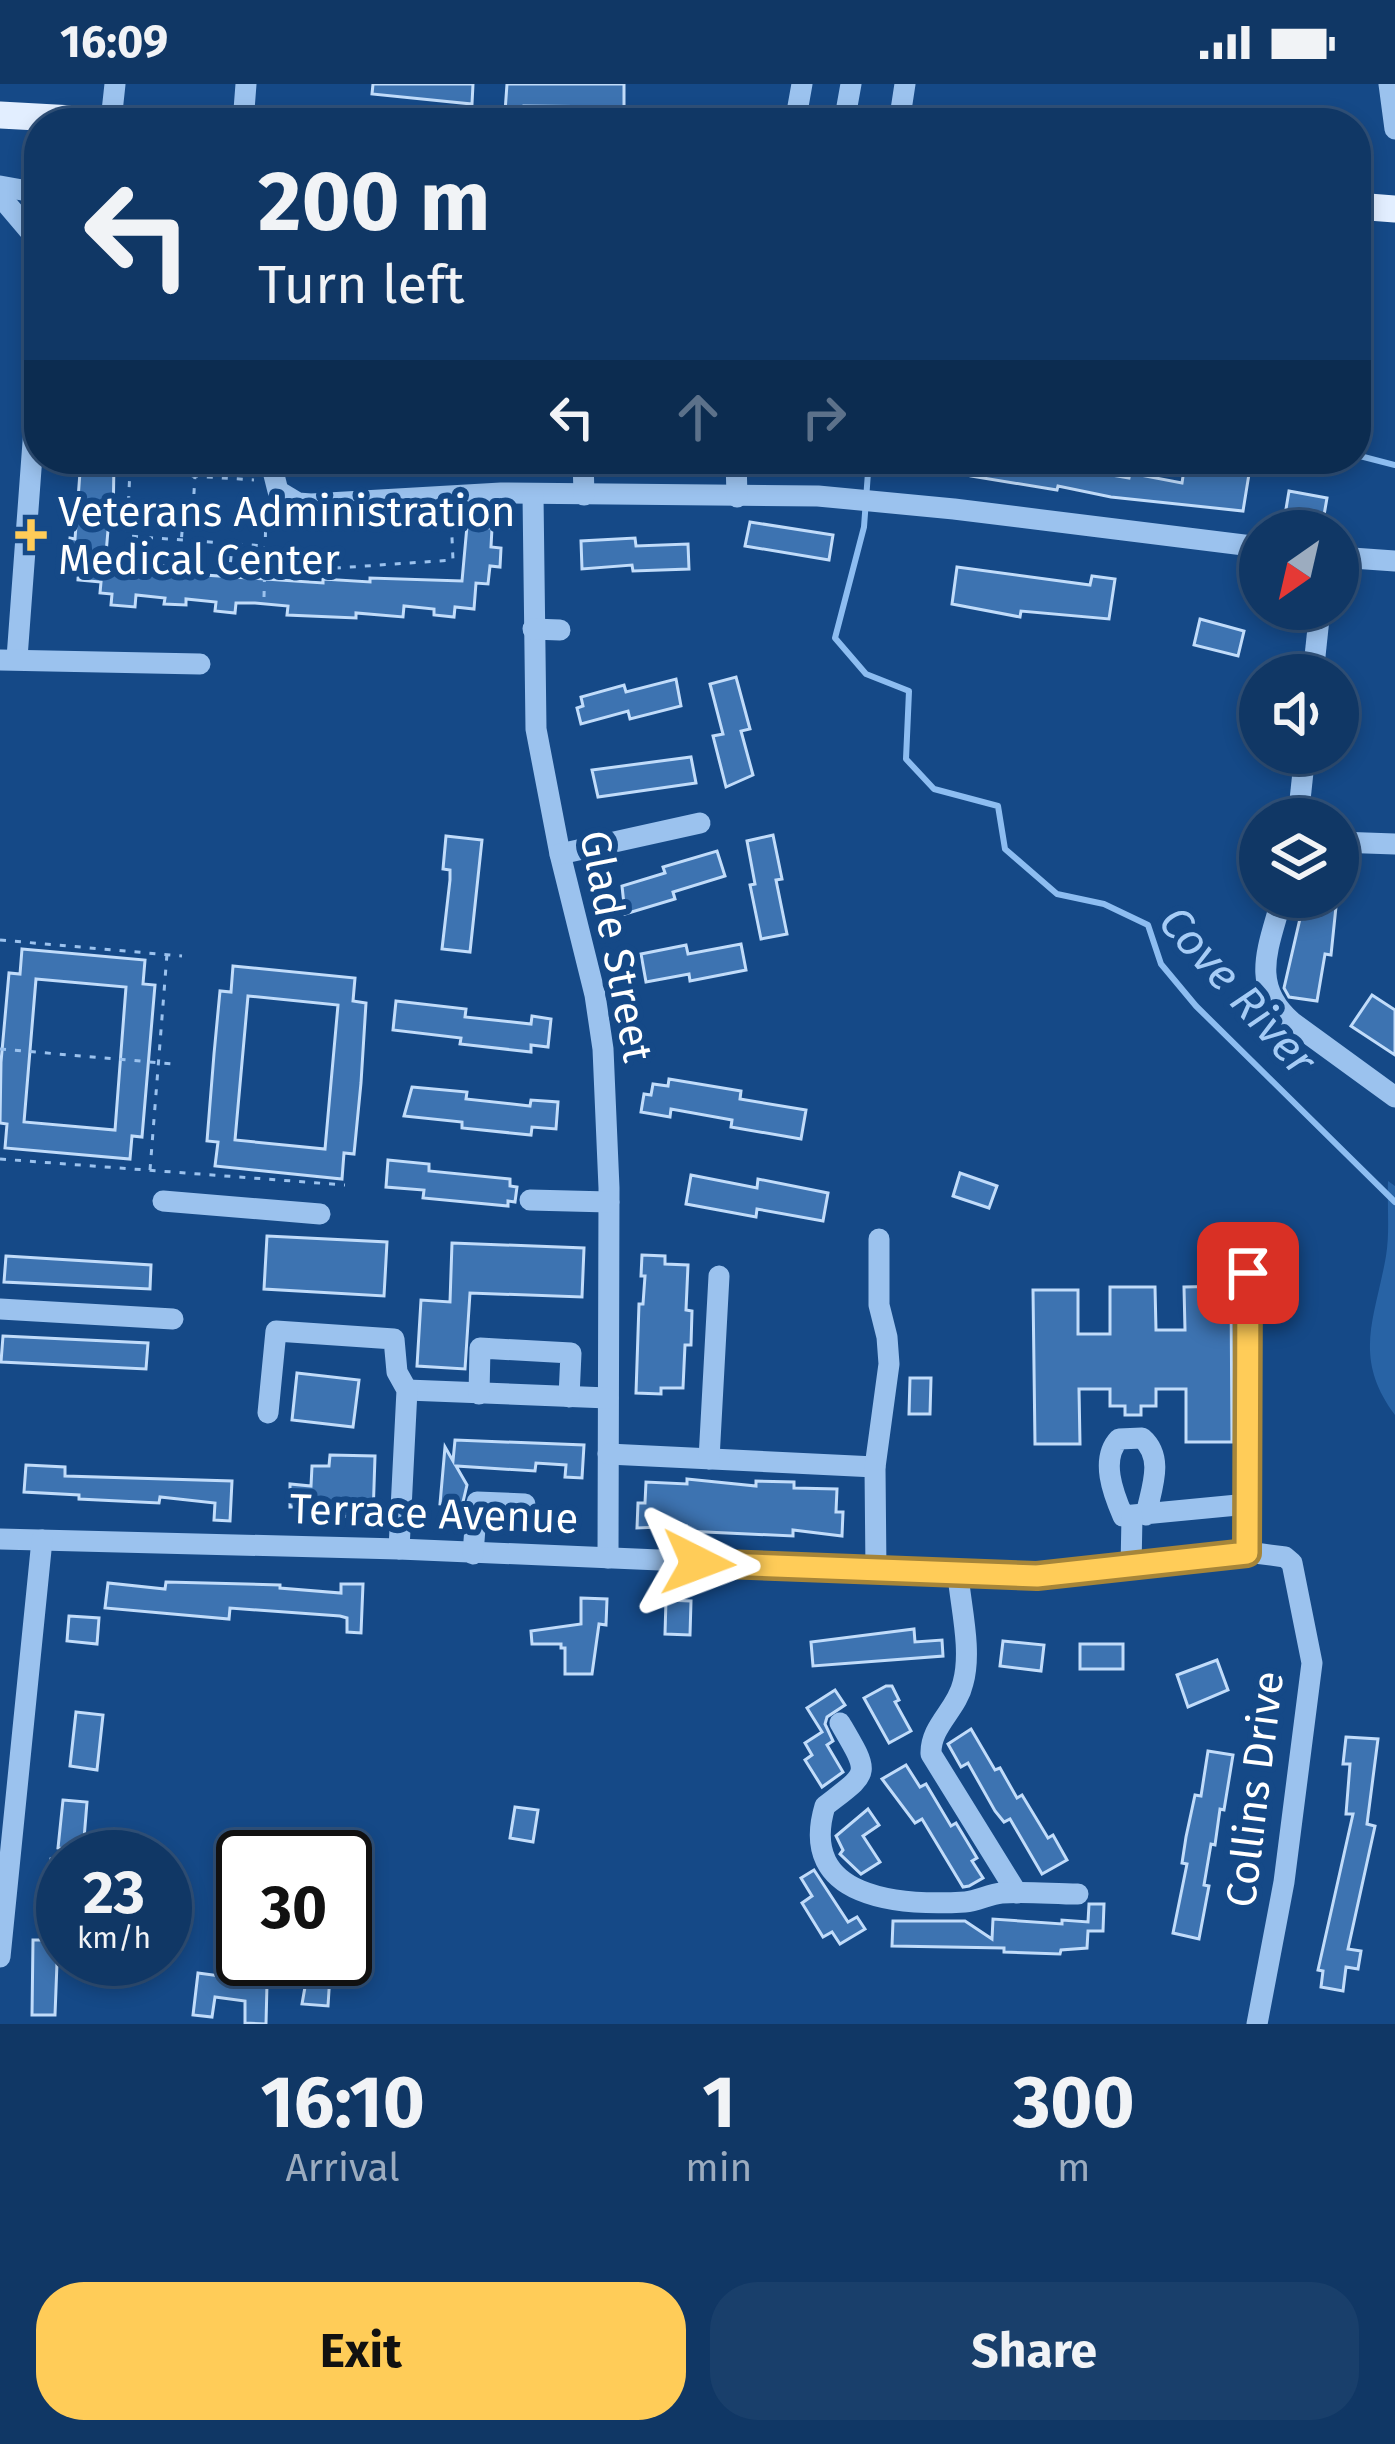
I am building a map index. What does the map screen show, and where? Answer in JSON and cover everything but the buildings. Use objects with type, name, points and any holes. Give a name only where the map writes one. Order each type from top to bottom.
[{"type":"street","points":[[1389,84],[1395,129]]},
{"type":"street","points":[[0,196],[24,224]]},
{"type":"street","points":[[28,474],[9,659],[200,664]]},
{"type":"street","points":[[274,474],[287,498],[311,504],[533,495],[865,501],[1239,545]]},
{"type":"street","points":[[583,474],[584,495]]},
{"type":"street","points":[[736,474],[737,496]]},
{"type":"street","name":"Glade Street","points":[[533,495],[536,729],[603,1049],[609,1202],[608,1558]]},
{"type":"street","points":[[1359,558],[1395,561]]},
{"type":"street","points":[[533,628],[560,630]]},
{"type":"street","points":[[560,854],[700,823]]},
{"type":"street","points":[[1359,843],[1395,844]]},
{"type":"street","points":[[1277,918],[1266,962],[1268,994],[1276,1008],[1395,1097]]},
{"type":"street","points":[[530,1200],[609,1202]]},
{"type":"street","points":[[163,1201],[320,1214]]},
{"type":"street","points":[[876,1572],[874,1467],[889,1364],[879,1306],[879,1239]]},
{"type":"street","points":[[1247,1553],[1248,1273]]},
{"type":"street","points":[[709,1459],[719,1276]]},
{"type":"street","points":[[0,1309],[173,1319]]},
{"type":"street","points":[[268,1413],[276,1331],[394,1339],[397,1372],[407,1390],[400,1549]]},
{"type":"street","points":[[478,1394],[480,1348],[571,1352],[569,1397]]},
{"type":"street","points":[[407,1390],[608,1399]]},
{"type":"street","points":[[608,1454],[874,1467]]},
{"type":"street","points":[[473,1554],[477,1502],[525,1504]]},
{"type":"street","points":[[1131,1568],[1139,1516],[1248,1504]]},
{"type":"street","name":"Terrace Avenue","points":[[0,1539],[400,1549],[958,1575],[1068,1575],[1247,1553],[1272,1554],[1292,1563]]},
{"type":"street","points":[[0,1957],[42,1540]]},
{"type":"street","name":"Collins Drive","points":[[1257,2024],[1284,1882],[1312,1663],[1292,1563]]},
{"type":"street","points":[[958,1575],[964,1681],[930,1749],[1017,1893]]},
{"type":"street","points":[[840,1723],[857,1753],[860,1775],[853,1788],[825,1806],[821,1839],[825,1860],[842,1883],[886,1898],[968,1902],[998,1893],[1078,1894]]},
{"type":"path","points":[[128,567],[130,474]]},
{"type":"path","points":[[167,474],[217,474]]},
{"type":"path","points":[[193,509],[195,476]]},
{"type":"path","points":[[265,567],[278,567],[278,572],[453,560],[450,496]]},
{"type":"path","points":[[115,506],[143,505]]},
{"type":"path","points":[[179,567],[184,508]]},
{"type":"path","points":[[265,597],[266,511]]},
{"type":"path","points":[[130,537],[266,546]]},
{"type":"path","points":[[229,577],[233,541]]},
{"type":"path","points":[[106,552],[128,554]]},
{"type":"path","points":[[0,940],[182,956]]},
{"type":"path","points":[[150,1172],[167,954]]},
{"type":"path","points":[[0,1049],[174,1064]]},
{"type":"path","points":[[0,1159],[345,1185]]},
{"type":"shaded area","points":[[1388,1181],[1395,1186],[1395,1415],[1382,1394],[1370,1356],[1387,1247]]},
{"type":"waterway","name":"Cove River","points":[[1371,459],[1395,465]]},
{"type":"waterway","name":"Cove River","points":[[868,474],[864,527],[835,638],[866,674],[909,691],[906,759],[934,789],[998,806],[1005,849],[1057,894],[1104,904],[1148,925],[1161,964],[1196,1006],[1395,1202]]},
{"type":"place","name":"Veterans Administration Medical Center","points":[[31,535]]},
{"type":"route","points":[[698,1563],[1037,1576],[1247,1553],[1248,1273]]}]
